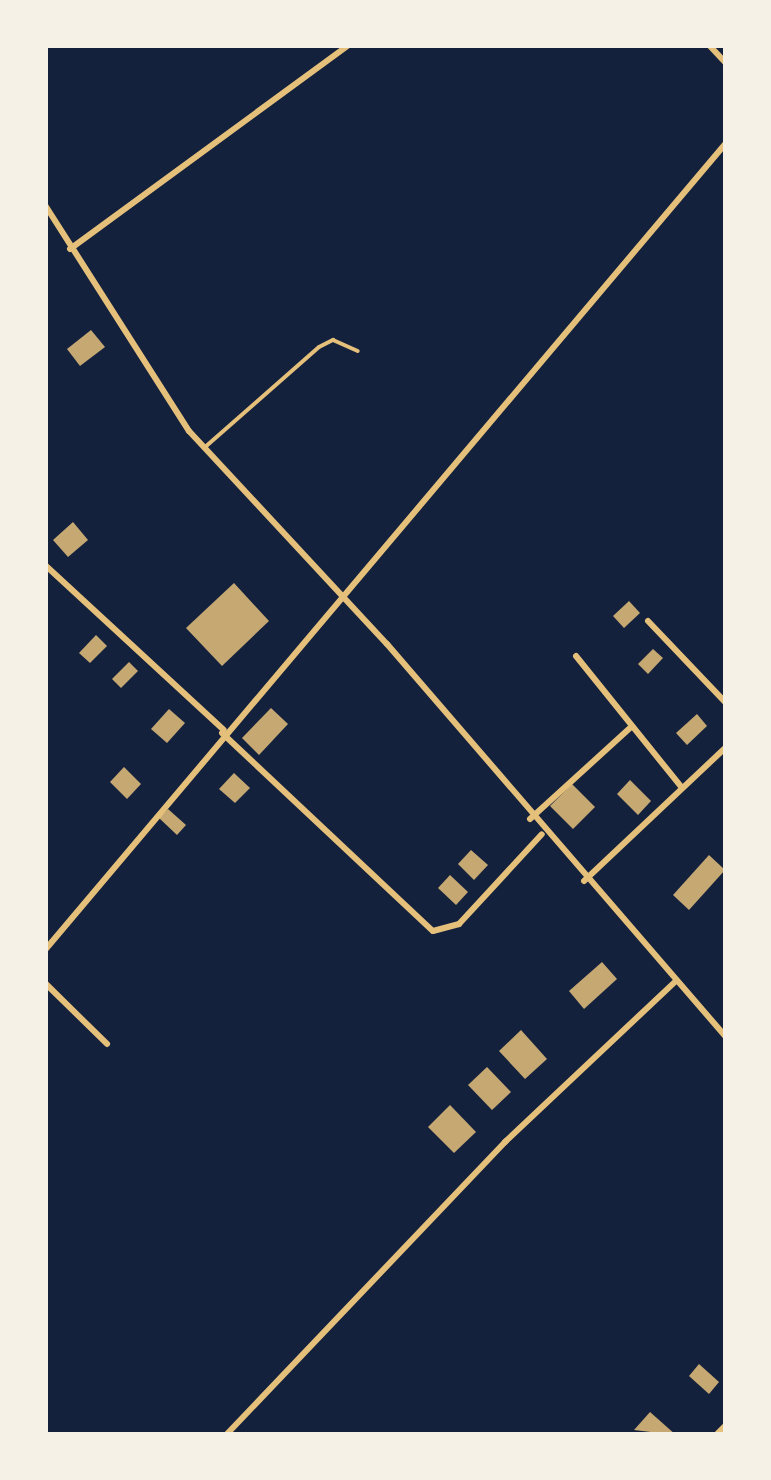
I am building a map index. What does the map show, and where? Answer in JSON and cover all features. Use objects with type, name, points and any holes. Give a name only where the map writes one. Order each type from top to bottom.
[{"type":"street","points":[[70,250],[349,45]]},
{"type":"street","points":[[709,45],[726,63]]},
{"type":"street","points":[[45,950],[222,730],[344,598],[726,143]]},
{"type":"street","points":[[45,205],[70,250],[204,448],[344,598],[542,834],[726,1037]]},
{"type":"street","points":[[45,564],[433,931],[454,929],[542,834]]},
{"type":"street","points":[[648,620],[726,703]]},
{"type":"street","points":[[576,656],[682,788]]},
{"type":"street","points":[[530,819],[631,727]]},
{"type":"street","points":[[584,881],[726,746]]},
{"type":"street","points":[[226,1435],[505,1142],[676,981]]},
{"type":"street","points":[[45,983],[107,1044]]},
{"type":"street","points":[[716,1435],[726,1425]]},
{"type":"lane","points":[[204,448],[320,347],[333,340],[358,351]]},
{"type":"building","points":[[91,330],[105,347],[80,366],[67,349]]},
{"type":"building","points":[[73,522],[88,540],[68,557],[53,540]]},
{"type":"building","points":[[234,583],[269,621],[222,666],[186,628]]},
{"type":"building","points":[[629,601],[640,613],[624,628],[613,616]]},
{"type":"building","points":[[96,635],[107,646],[90,663],[79,653]]},
{"type":"building","points":[[653,649],[663,658],[648,674],[638,664]]},
{"type":"building","points":[[129,662],[138,671],[121,688],[112,679]]},
{"type":"building","points":[[271,708],[288,724],[259,755],[242,738]]},
{"type":"building","points":[[169,709],[185,723],[167,743],[151,729]]},
{"type":"building","points":[[697,714],[707,726],[687,745],[676,733]]},
{"type":"building","points":[[124,767],[141,784],[127,799],[110,782]]},
{"type":"building","points":[[234,773],[250,788],[235,803],[219,789]]},
{"type":"building","points":[[630,780],[651,801],[638,815],[617,794]]},
{"type":"building","points":[[572,784],[595,807],[573,829],[550,806]]},
{"type":"building","points":[[168,809],[186,825],[177,835],[159,818]]},
{"type":"building","points":[[471,850],[488,865],[474,880],[458,864]]},
{"type":"building","points":[[709,855],[725,870],[689,910],[673,895]]},
{"type":"building","points":[[450,875],[468,892],[456,905],[438,888]]},
{"type":"building","points":[[602,962],[617,979],[584,1009],[569,991]]},
{"type":"building","points":[[521,1030],[547,1059],[525,1079],[499,1051]]},
{"type":"building","points":[[487,1067],[511,1092],[492,1110],[468,1085]]},
{"type":"building","points":[[450,1105],[476,1132],[454,1153],[428,1127]]},
{"type":"building","points":[[699,1364],[719,1382],[709,1394],[689,1376]]},
{"type":"building","points":[[650,1412],[676,1435],[634,1430]]}]
